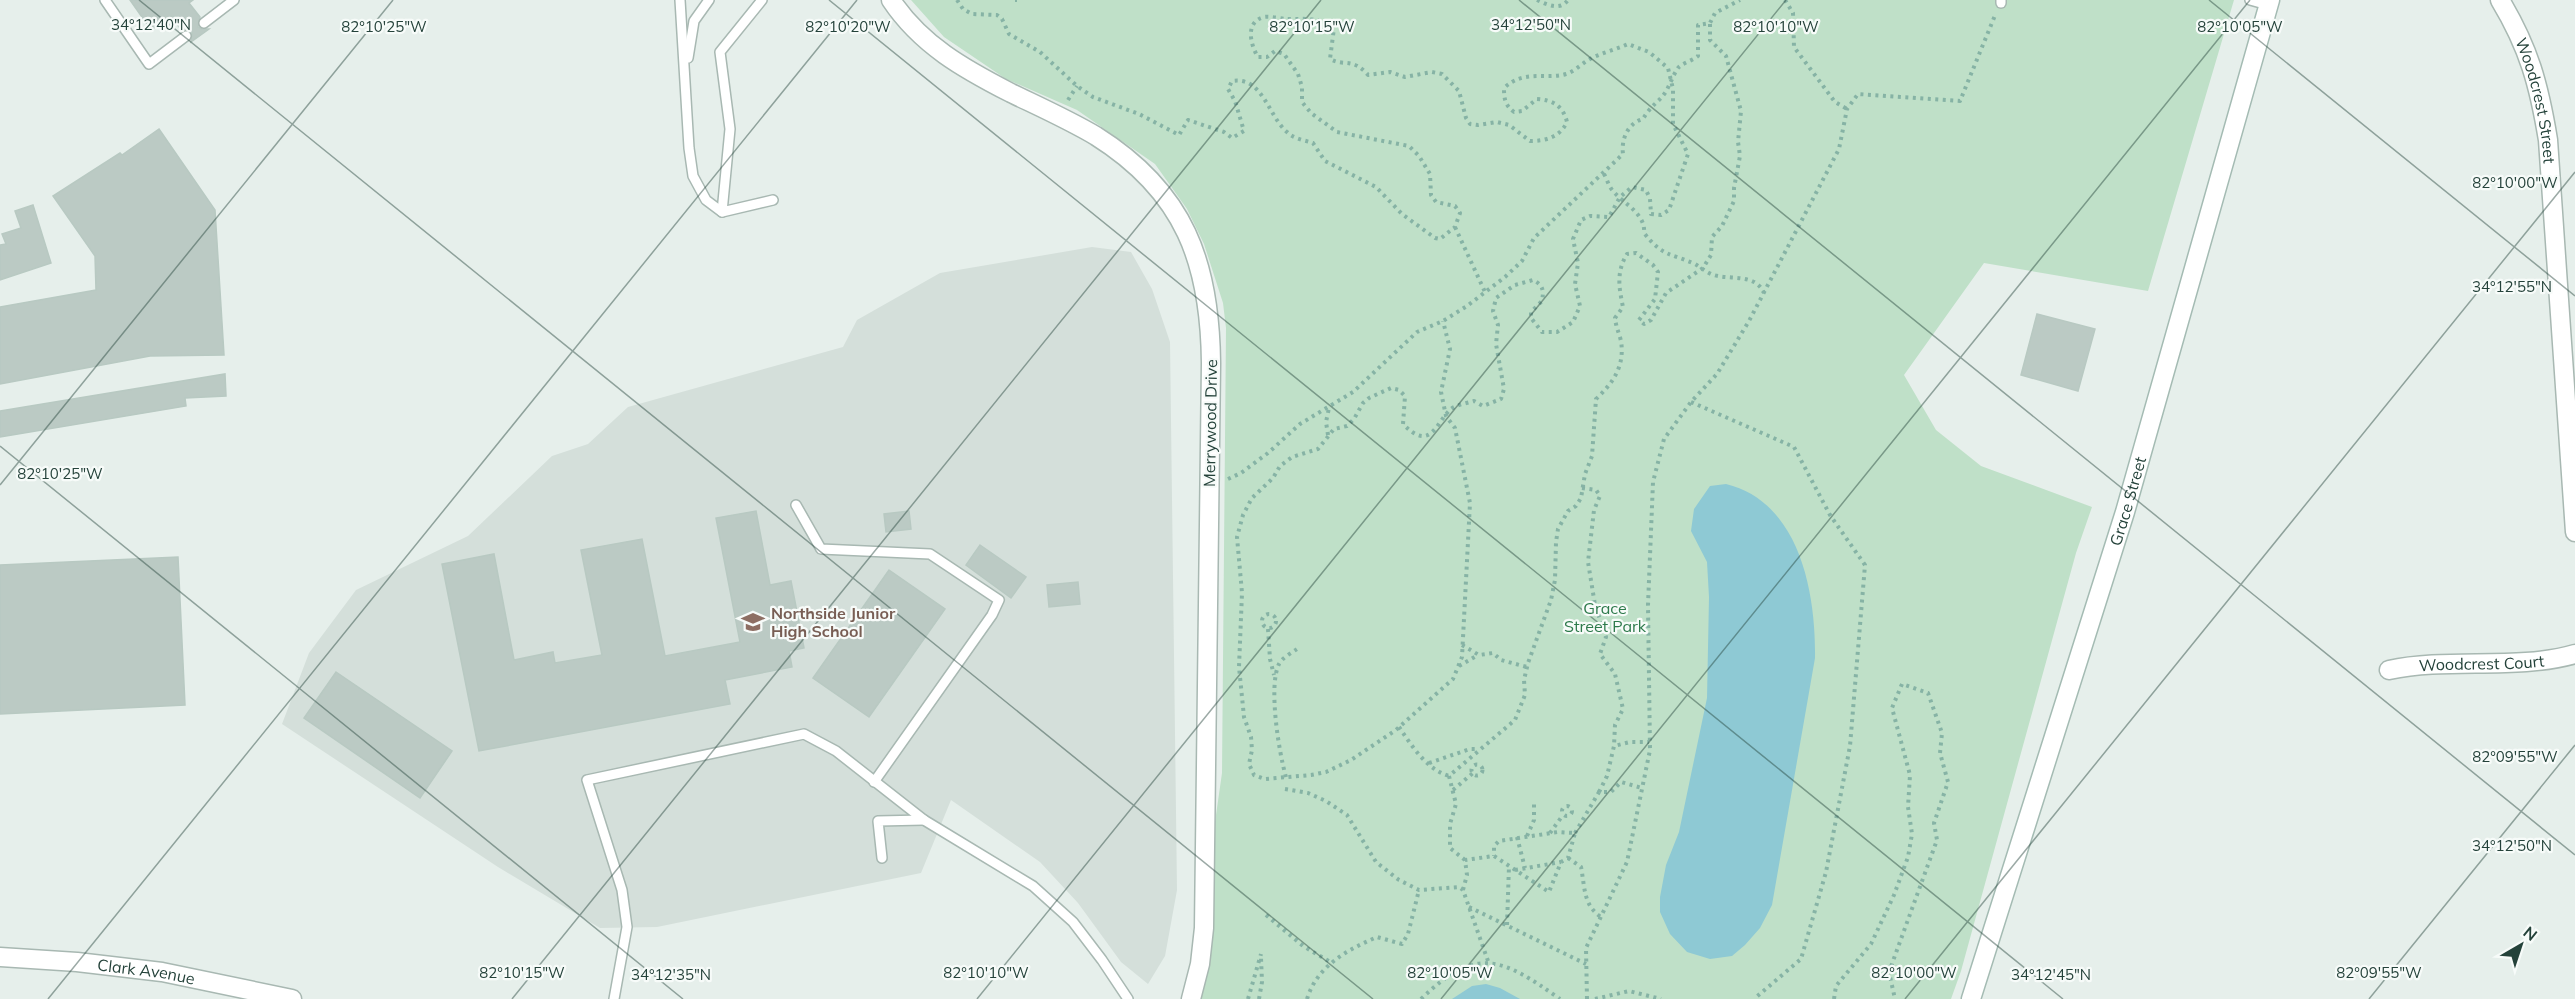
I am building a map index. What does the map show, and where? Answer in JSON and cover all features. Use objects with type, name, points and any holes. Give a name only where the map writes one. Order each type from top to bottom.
[{"type":"street","name":"Merrywood Drive","points":[[891,0],[917,33],[937,51],[970,72],[1095,136],[1124,156],[1146,176],[1170,205],[1189,238],[1201,269],[1208,304],[1211,363],[1204,928],[1200,964],[1191,999]]},
{"type":"street","name":"Woodcrest Street","points":[[2500,0],[2530,57],[2541,96],[2548,140],[2575,532]]},
{"type":"street","name":"Grace Street","points":[[1971,999],[2128,500],[2269,2]]},
{"type":"street","name":"Woodcrest Court","points":[[2389,670],[2412,665],[2549,661],[2575,654]]},
{"type":"street","name":"Clark Avenue","points":[[0,957],[77,962],[162,972],[292,999]]},
{"type":"lane","points":[[105,0],[150,64],[186,36]]},
{"type":"lane","points":[[204,23],[234,0]]},
{"type":"lane","points":[[681,0],[693,176],[706,200],[722,212]]},
{"type":"lane","points":[[685,80],[694,21],[709,0]]},
{"type":"lane","points":[[722,212],[729,129],[720,52],[762,0]]},
{"type":"lane","points":[[2250,0],[2269,2]]},
{"type":"lane","points":[[722,212],[772,200]]},
{"type":"lane","points":[[796,506],[821,549],[930,554],[999,600],[992,615],[874,782]]},
{"type":"lane","points":[[614,999],[627,927],[622,890],[587,780],[804,734],[836,751],[924,820],[1033,886],[1072,922],[1102,960],[1128,999]]},
{"type":"lane","points":[[882,858],[878,821],[924,820]]},
{"type":"path","points":[[957,0],[963,9],[972,14],[997,15],[1002,19],[1009,34],[1040,52],[1077,86],[1093,97],[1139,114],[1179,135],[1188,120],[1224,132],[1232,138],[1244,131],[1235,101],[1228,89],[1232,81],[1241,80],[1259,89],[1286,132],[1313,143],[1324,161],[1376,187],[1402,214],[1423,228],[1429,236],[1440,239],[1455,226],[1460,213],[1455,206],[1436,202],[1431,195],[1430,174],[1419,156],[1409,146],[1337,132],[1311,113],[1302,102],[1298,74],[1284,54],[1275,51],[1267,57],[1258,57],[1251,46],[1250,33],[1255,22],[1264,17],[1313,18],[1326,22],[1334,28],[1330,59],[1336,62],[1353,63],[1368,75],[1390,72],[1405,77],[1432,72],[1442,74],[1459,91],[1466,118],[1470,124],[1497,122],[1509,125],[1530,141],[1555,137],[1563,131],[1567,122],[1565,113],[1556,103],[1548,99],[1537,99],[1522,111],[1514,112],[1507,106],[1504,98],[1504,88],[1510,82],[1539,74],[1566,74],[1594,56],[1628,44],[1649,52],[1668,69],[1671,80],[1673,124],[1688,154],[1669,210],[1661,216],[1651,214],[1650,199],[1646,190],[1641,187],[1632,187],[1620,197],[1609,217],[1590,216],[1581,220],[1574,240],[1574,251],[1578,263],[1575,284],[1580,306],[1574,322],[1557,332],[1542,332],[1531,318],[1531,312],[1542,301],[1544,291],[1540,283],[1533,280],[1515,285],[1496,298],[1493,311],[1498,325],[1496,344],[1504,389],[1500,399],[1483,406],[1474,401],[1451,408],[1446,416],[1433,433],[1424,435],[1410,431],[1403,424],[1405,396],[1399,390],[1392,388],[1362,403],[1354,419],[1347,426],[1334,429],[1318,449],[1292,457],[1280,466],[1273,478],[1252,498],[1243,515],[1237,537],[1242,593],[1239,666],[1244,717],[1251,737],[1252,750],[1249,764],[1254,775],[1264,779],[1326,772],[1351,760],[1399,727],[1453,679],[1458,667],[1462,657],[1470,503],[1455,428],[1446,416],[1442,392],[1450,348],[1443,321]]},
{"type":"path","points":[[1537,0],[1559,7],[1565,5],[1568,0]]},
{"type":"path","points":[[1449,776],[1515,720],[1525,696],[1524,680],[1527,667],[1551,600],[1555,580],[1558,529],[1568,511],[1576,506],[1581,498],[1585,474],[1592,456],[1596,399],[1609,387],[1619,371],[1622,353],[1615,318],[1623,307],[1618,283],[1623,260],[1627,254],[1636,253],[1653,265],[1658,272],[1655,299],[1639,320],[1644,324],[1651,320],[1666,293],[1703,268],[1711,255],[1712,237],[1722,225],[1734,201],[1740,156],[1738,142],[1742,111],[1726,56],[1710,40],[1710,23],[1715,13],[1740,0]]},
{"type":"path","points":[[1785,0],[1793,13],[1794,47],[1835,102],[1847,109]]},
{"type":"path","points":[[1587,999],[1586,948],[1627,862],[1649,742],[1648,605],[1653,482],[1664,439],[1690,402],[1717,374],[1764,294],[1839,149],[1847,109],[1858,94],[1960,101],[2001,2]]},
{"type":"path","points":[[1209,483],[1241,473],[1268,453],[1300,423],[1353,392],[1417,332],[1443,321],[1485,292],[1522,261],[1534,238],[1623,154],[1622,146],[1627,130],[1635,121],[1643,119],[1650,106],[1665,93],[1678,67],[1698,56],[1698,25],[1710,23]]},
{"type":"path","points":[[1604,173],[1613,191],[1640,218],[1645,226],[1644,233],[1653,244],[1669,256],[1703,268],[1712,274],[1751,280],[1761,286],[1764,294]]},
{"type":"path","points":[[1455,226],[1485,292]]},
{"type":"path","points":[[1690,402],[1794,447],[1830,515],[1865,565],[1850,746],[1826,872],[1801,959],[1754,999]]},
{"type":"path","points":[[1329,407],[1326,422],[1329,437]]},
{"type":"path","points":[[1515,870],[1562,862],[1568,858],[1575,832],[1607,776],[1614,746],[1615,725],[1623,709],[1615,674],[1600,654],[1606,637],[1595,604],[1588,562],[1594,510],[1600,496],[1596,490],[1582,488]]},
{"type":"path","points":[[1268,628],[1278,735],[1286,777]]},
{"type":"path","points":[[1462,645],[1479,655]]},
{"type":"path","points":[[1274,676],[1280,661],[1297,649]]},
{"type":"path","points":[[1458,667],[1479,655],[1492,654],[1501,660],[1527,667]]},
{"type":"path","points":[[1834,999],[1836,986],[1871,944],[1894,895],[1908,857],[1912,834],[1908,807],[1910,775],[1892,708],[1902,684],[1928,693],[1942,733],[1940,753],[1948,782],[1934,823],[1937,840],[1889,972],[1895,999]]},
{"type":"path","points":[[1399,727],[1410,744],[1428,764],[1438,773],[1449,776]]},
{"type":"path","points":[[1614,746],[1630,742],[1649,742]]},
{"type":"path","points":[[1428,764],[1470,749],[1479,749]]},
{"type":"path","points":[[1454,790],[1473,773]]},
{"type":"path","points":[[1449,776],[1456,804],[1450,824],[1450,848],[1465,860],[1467,875],[1463,890],[1488,961]]},
{"type":"path","points":[[1599,792],[1611,792],[1621,782],[1642,788]]},
{"type":"path","points":[[1285,789],[1308,793],[1326,801],[1347,815],[1376,862],[1399,880],[1419,891],[1459,887],[1463,890]]},
{"type":"path","points":[[1526,836],[1534,820],[1534,803]]},
{"type":"path","points":[[1550,834],[1563,815]]},
{"type":"path","points":[[1494,856],[1494,846],[1499,841],[1517,837],[1575,832]]},
{"type":"path","points":[[1517,837],[1525,868]]},
{"type":"path","points":[[1465,860],[1494,856],[1549,892],[1562,862]]},
{"type":"path","points":[[1568,858],[1581,867],[1586,900],[1594,912],[1601,917]]},
{"type":"path","points":[[1507,925],[1509,866]]},
{"type":"path","points":[[1307,999],[1311,988],[1339,955],[1377,937],[1402,944],[1408,934],[1419,891]]},
{"type":"path","points":[[1468,906],[1586,964]]},
{"type":"path","points":[[1266,915],[1303,946],[1332,963]]},
{"type":"path","points":[[1248,999],[1260,954],[1262,982],[1259,999]]},
{"type":"path","points":[[1421,999],[1453,972],[1488,961],[1506,967],[1537,983],[1560,999]]},
{"type":"path","points":[[1595,999],[1629,991],[1660,999]]},
{"type":"shaded area","name":"Northside Junior High School","points":[[1092,247],[1131,252],[1152,289],[1170,342],[1177,890],[1165,956],[1148,984],[1121,962],[1078,903],[1040,862],[951,800],[921,873],[657,927],[600,928],[498,867],[282,724],[309,653],[356,590],[468,536],[552,456],[588,444],[628,407],[843,347],[857,320],[940,273]]},
{"type":"green space","name":"Grace Street Park","points":[[911,0],[2234,0],[2148,291],[1984,263],[1904,375],[1936,430],[1981,466],[2092,507],[2076,553],[1961,971],[1951,999],[1200,999],[1209,963],[1215,822],[1222,773],[1226,328],[1223,303],[1204,244],[1187,209],[1155,164],[1077,110],[1006,79],[944,37]]},
{"type":"water","points":[[1726,484],[1751,494],[1771,510],[1787,530],[1799,553],[1812,606],[1815,658],[1772,905],[1760,928],[1745,945],[1732,956],[1710,959],[1687,952],[1670,934],[1660,912],[1660,897],[1666,865],[1679,832],[1707,698],[1709,597],[1707,562],[1691,531],[1694,509],[1710,486]]},
{"type":"water","points":[[1486,984],[1500,988],[1520,999],[1452,999],[1472,986]]},
{"type":"building","points":[[130,0],[193,0],[189,3],[200,17],[198,27],[209,29],[191,42],[192,32],[182,31],[171,16],[151,30]]},
{"type":"building","points":[[159,129],[215,210],[224,355],[150,356],[0,384],[0,307],[96,290],[95,256],[53,196],[120,153],[122,155]]},
{"type":"building","points":[[33,205],[51,263],[0,280],[0,245],[6,244],[2,234],[21,228],[15,211]]},
{"type":"building","points":[[2037,314],[2095,329],[2078,391],[2021,375]]},
{"type":"building","points":[[225,374],[226,396],[185,398],[186,406],[0,437],[0,411]]},
{"type":"building","points":[[756,511],[770,585],[791,581],[804,648],[789,651],[792,667],[725,680],[730,704],[479,751],[442,564],[494,554],[514,660],[553,652],[555,663],[602,655],[581,550],[642,539],[665,656],[740,642],[716,518]]},
{"type":"building","points":[[909,511],[911,529],[886,532],[884,514]]},
{"type":"building","points":[[980,545],[1026,577],[1011,598],[966,565]]},
{"type":"building","points":[[178,557],[185,705],[0,714],[0,565]]},
{"type":"building","points":[[889,570],[945,609],[869,717],[813,678]]},
{"type":"building","points":[[1078,582],[1080,604],[1049,607],[1047,585]]},
{"type":"building","points":[[336,672],[452,751],[420,798],[304,718]]},
{"type":"place","name":"Northside Junior High School","points":[[753,622]]}]
